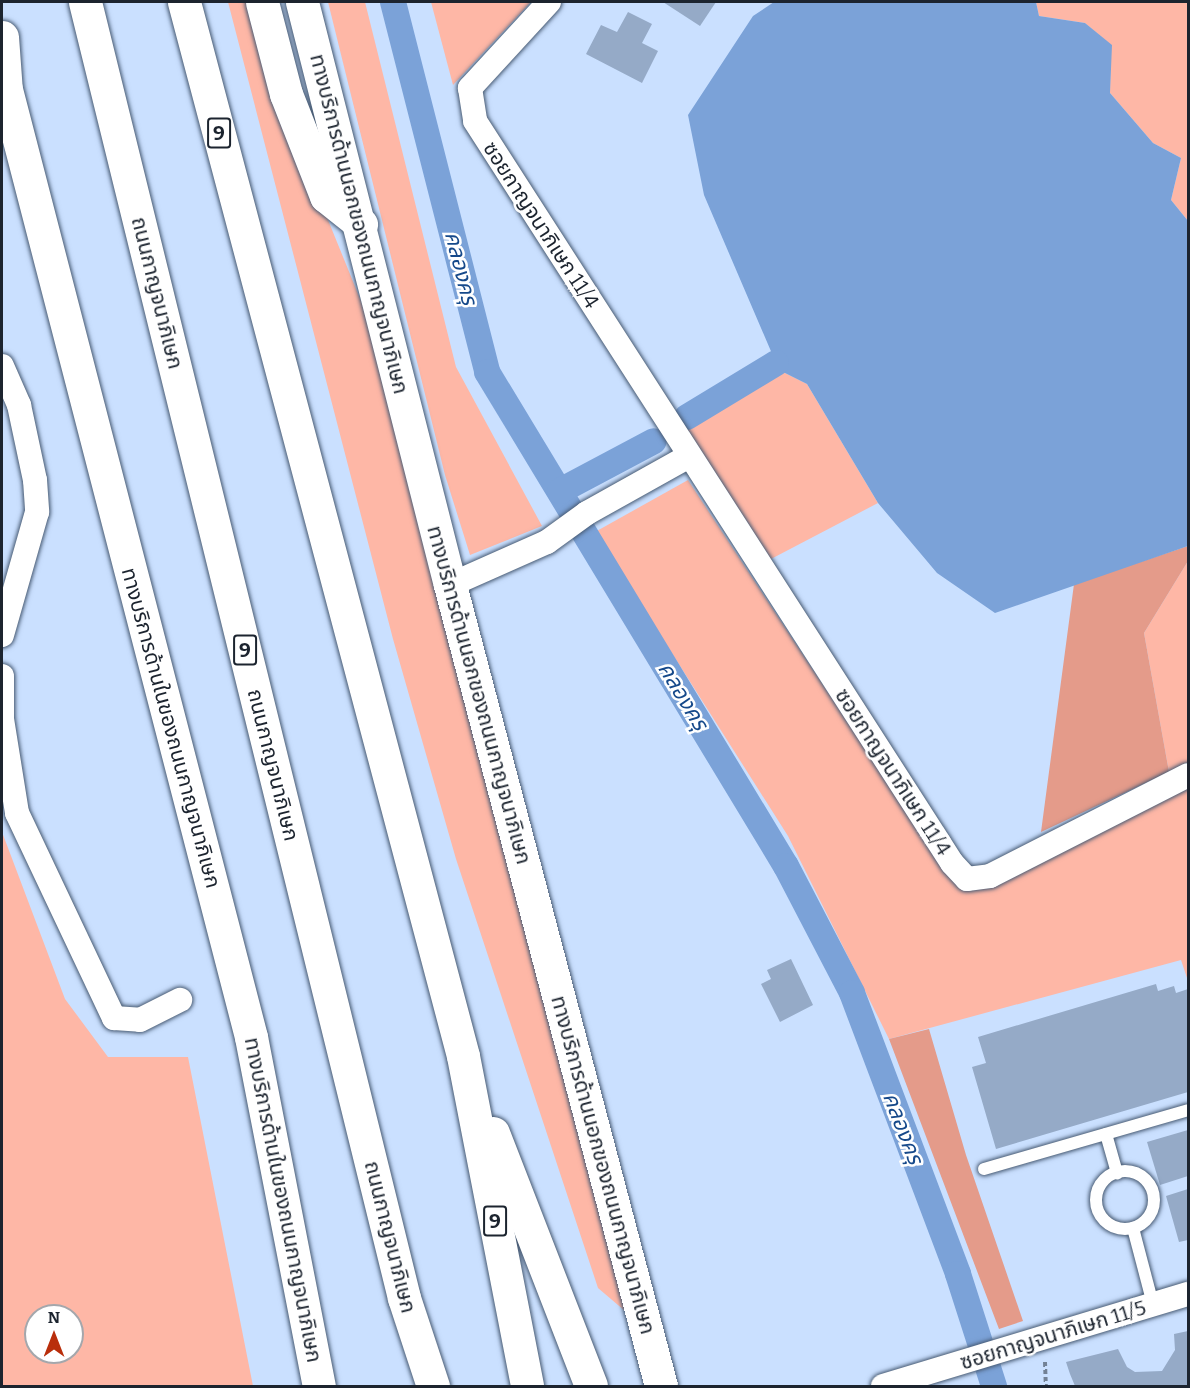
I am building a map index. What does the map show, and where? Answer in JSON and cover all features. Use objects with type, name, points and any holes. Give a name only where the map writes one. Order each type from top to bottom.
[{"type":"main road","name":"ถนนกาญจนาภิเษก","points":[[86,2],[404,1298],[433,1386]]},
{"type":"main road","name":"9","points":[[184,2],[463,1056],[527,1386]]},
{"type":"main road","points":[[262,2],[286,94],[326,196],[361,224]]},
{"type":"main road","name":"ทางบริการด้านนอกของถนนกาญจนาภิเษก","points":[[302,2],[361,224],[450,585],[661,1386]]},
{"type":"main road","name":"ทางบริการด้านในของถนนกาญจนาภิเษก","points":[[2,37],[4,82],[251,1037],[319,1386]]},
{"type":"main road","points":[[463,1056],[591,1386]]},
{"type":"main road","points":[[404,1298],[409,1386]]},
{"type":"street","name":"ซอยกาญจนาภิเษก 11/4","points":[[549,2],[470,88],[474,121],[952,863],[967,879],[990,876],[1188,775]]},
{"type":"street","points":[[2,366],[19,405],[35,480],[37,512],[2,635]]},
{"type":"street","points":[[450,585],[547,542],[587,513],[689,456]]},
{"type":"street","points":[[2,676],[2,719],[17,813],[114,1018],[140,1020],[180,1000]]},
{"type":"street","name":"ซอยกาญจนาภิเษก 11/5","points":[[884,1386],[1188,1294]]},
{"type":"lane","points":[[984,1169],[1188,1110]]},
{"type":"lane","points":[[1106,1134],[1117,1173]]},
{"type":"lane","points":[[1117,1173],[1143,1178],[1153,1193],[1148,1218],[1132,1228],[1112,1227],[1098,1213],[1096,1193],[1107,1177],[1117,1173]]},
{"type":"lane","points":[[1132,1228],[1153,1304]]},
{"type":"shaded area","points":[[228,2],[246,2],[259,50],[365,311],[625,1311],[598,1288],[456,859],[393,639]]},
{"type":"shaded area","points":[[328,2],[365,2],[456,367],[542,526],[470,555],[445,475]]},
{"type":"shaded area","points":[[431,2],[531,2],[453,85]]},
{"type":"shaded area","points":[[1036,2],[1188,2],[1188,221],[1171,200],[1181,158],[1153,143],[1110,93],[1111,45],[1085,23],[1039,16]]},
{"type":"shaded area","points":[[781,371],[807,384],[878,503],[771,559],[686,427],[733,395]]},
{"type":"shaded area","points":[[688,480],[950,878],[964,888],[1188,786],[1188,981],[1181,960],[889,1039],[788,836],[595,532]]},
{"type":"shaded area","points":[[1188,546],[1188,561],[1144,633],[1169,772],[1041,832],[1074,584]]},
{"type":"shaded area","points":[[1188,561],[1188,762],[1169,772],[1144,633]]},
{"type":"shaded area","points":[[2,832],[65,999],[108,1057],[188,1057],[253,1386],[2,1386]]},
{"type":"shaded area","points":[[929,1029],[966,1155],[1023,1321],[999,1329],[889,1039]]},
{"type":"water","points":[[774,2],[1036,2],[1039,16],[1085,23],[1112,45],[1110,93],[1153,143],[1181,158],[1171,200],[1188,221],[1188,546],[995,613],[937,573],[878,503],[807,384],[781,371],[776,363],[704,195],[688,115],[753,16]]},
{"type":"building","points":[[663,2],[716,2],[700,26]]},
{"type":"building","points":[[628,12],[652,24],[642,43],[658,51],[642,83],[586,54],[601,25],[617,32]]},
{"type":"building","points":[[791,959],[813,1005],[780,1022],[761,984],[771,979],[767,970]]},
{"type":"building","points":[[1156,984],[1158,991],[1174,986],[1176,993],[1188,989],[1188,1092],[996,1149],[972,1067],[986,1063],[978,1037]]},
{"type":"building","points":[[1188,1130],[1188,1176],[1160,1185],[1147,1142]]},
{"type":"building","points":[[1188,1189],[1188,1240],[1179,1242],[1166,1196]]},
{"type":"building","points":[[1188,1331],[1188,1386],[1075,1386],[1066,1362],[1118,1349],[1127,1367],[1135,1372],[1162,1371],[1175,1350],[1174,1334]]},
{"type":"waterway","name":"คลองครุ","points":[[393,2],[487,372],[786,866],[852,993],[958,1274],[994,1386]]},
{"type":"waterway","points":[[687,417],[776,363]]},
{"type":"waterway","points":[[560,491],[654,441]]}]
